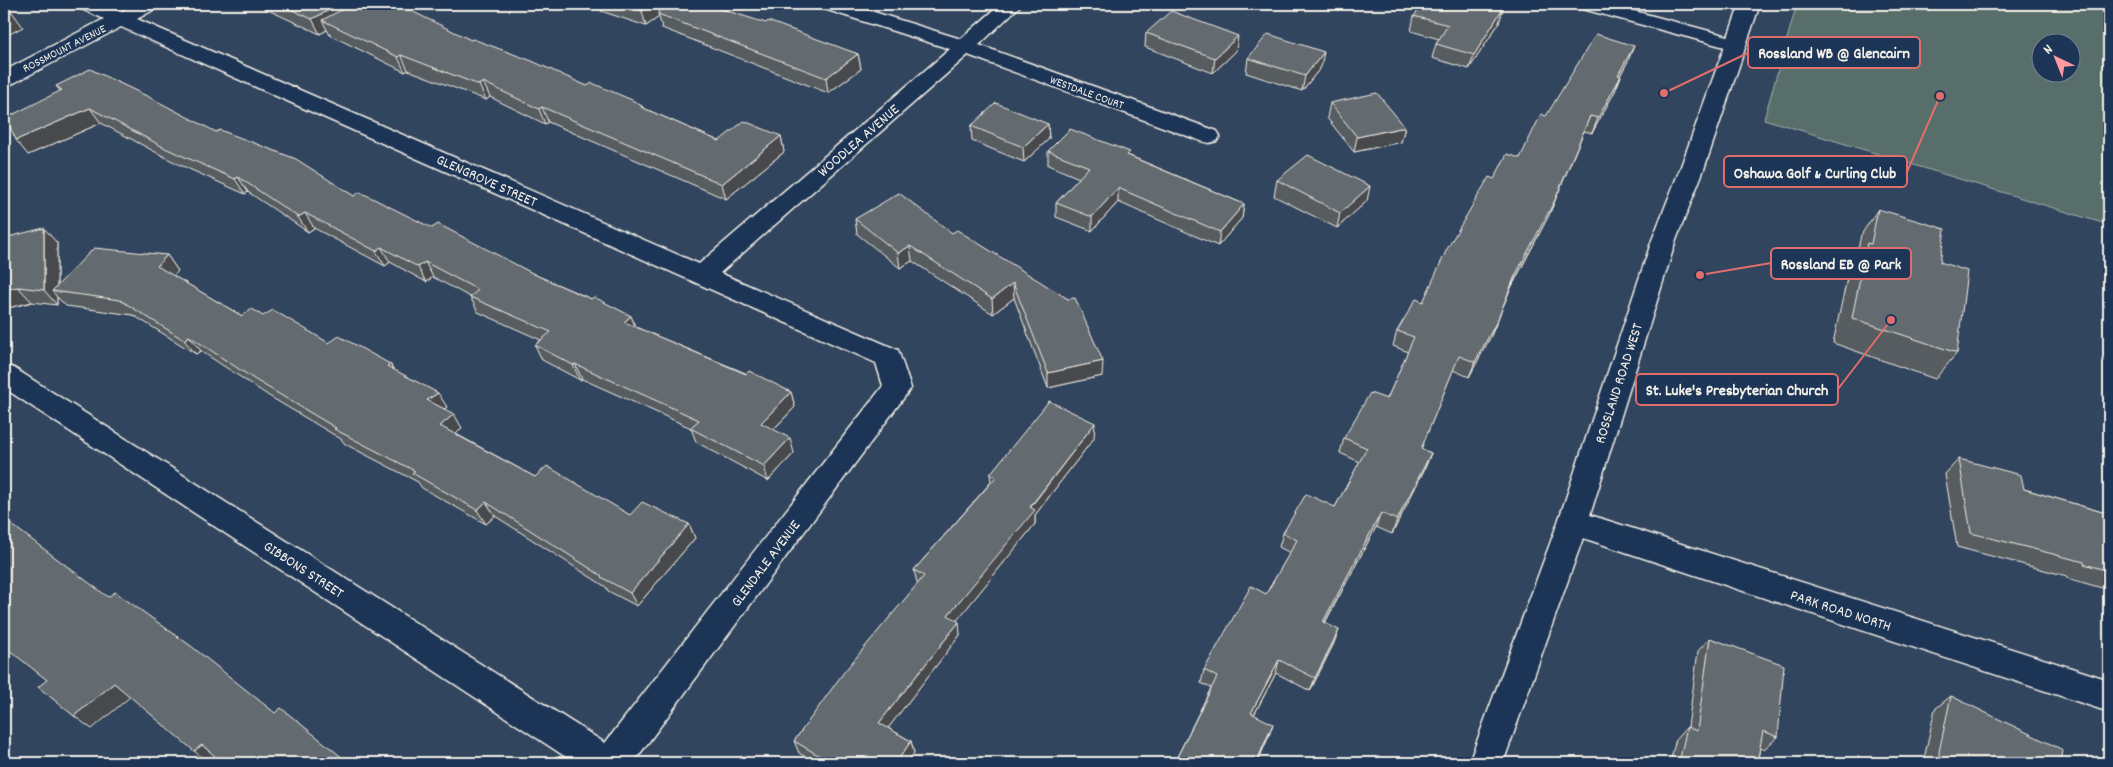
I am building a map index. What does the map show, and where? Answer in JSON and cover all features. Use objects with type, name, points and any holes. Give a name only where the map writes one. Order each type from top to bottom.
[{"type":"street","name":"GLENGROVE STREET","points":[[86,4],[888,357]]},
{"type":"street","name":"ROSSMOUNT AVENUE","points":[[4,79],[150,4]]},
{"type":"street","name":"WESTDALE COURT","points":[[828,4],[964,47],[1209,136]]},
{"type":"street","name":"WOODLEA AVENUE","points":[[702,275],[1012,4]]},
{"type":"street","points":[[1586,4],[1736,44]]},
{"type":"street","name":"ROSSLAND ROAD WEST","points":[[1486,763],[1573,522],[1664,240],[1692,169],[1750,4]]},
{"type":"street","name":"GLENDALE AVENUE","points":[[612,763],[898,388],[888,357]]},
{"type":"street","name":"GIBBONS STREET","points":[[4,374],[605,763]]},
{"type":"street","name":"PARK ROAD NORTH","points":[[1573,522],[2109,696]]},
{"type":"green space","points":[[1797,4],[2109,4],[2109,225],[1764,119]]},
{"type":"building","points":[[279,4],[341,4],[312,19]]},
{"type":"building","points":[[353,4],[397,4],[471,40],[473,39],[532,61],[587,86],[592,83],[719,141],[744,121],[781,136],[722,184],[542,107],[539,109],[483,82],[479,85],[401,55],[398,57],[322,20]]},
{"type":"building","points":[[620,4],[653,4],[642,11]]},
{"type":"building","points":[[661,4],[705,4],[766,23],[768,21],[858,54],[826,78],[658,14]]},
{"type":"building","points":[[1423,4],[1488,4],[1503,8],[1474,55],[1436,44],[1448,25],[1414,16]]},
{"type":"building","points":[[4,8],[12,12],[4,16]]},
{"type":"building","points":[[1171,11],[1238,36],[1215,58],[1146,33]]},
{"type":"building","points":[[1268,34],[1324,52],[1305,76],[1248,58]]},
{"type":"building","points":[[1596,34],[1634,46],[1618,75],[1621,76],[1598,118],[1590,116],[1555,200],[1515,276],[1497,321],[1475,362],[1459,356],[1421,449],[1431,453],[1397,520],[1381,513],[1323,622],[1339,630],[1315,678],[1279,660],[1251,713],[1273,724],[1256,763],[1174,763],[1217,677],[1204,670],[1251,586],[1266,594],[1297,540],[1283,533],[1306,494],[1335,507],[1367,448],[1344,438],[1370,393],[1387,399],[1414,337],[1397,331],[1416,299],[1423,302],[1447,249],[1489,177],[1494,179],[1507,154],[1520,158],[1541,114],[1546,116]]},
{"type":"building","points":[[90,69],[216,132],[220,130],[296,159],[354,196],[360,192],[432,228],[438,224],[538,276],[591,299],[594,297],[631,316],[624,322],[746,374],[749,371],[791,392],[761,423],[790,438],[764,466],[690,428],[699,420],[575,364],[573,365],[535,345],[551,332],[470,297],[478,290],[425,262],[418,267],[381,247],[376,251],[305,213],[298,217],[238,177],[235,179],[167,149],[90,108],[16,140],[6,118],[62,90],[56,86]]},
{"type":"building","points":[[1377,93],[1405,127],[1357,137],[1330,103]]},
{"type":"building","points":[[996,103],[1048,124],[1023,147],[971,126]]},
{"type":"building","points":[[1070,129],[1130,152],[1127,155],[1244,204],[1220,232],[1118,188],[1092,217],[1056,203],[1089,167],[1048,151]]},
{"type":"building","points":[[1308,155],[1370,186],[1340,213],[1277,180]]},
{"type":"building","points":[[899,193],[952,233],[957,230],[1068,299],[1075,298],[1103,361],[1048,373],[1013,283],[992,299],[910,246],[898,253],[855,219]]},
{"type":"building","points":[[1878,209],[1945,229],[1940,262],[1967,271],[1957,353],[1852,318],[1867,243],[1871,244]]},
{"type":"building","points":[[44,228],[44,290],[18,287],[4,290],[4,238]]},
{"type":"building","points":[[94,248],[167,255],[157,266],[242,316],[252,309],[263,316],[273,310],[329,343],[339,336],[390,364],[387,366],[438,393],[427,400],[454,414],[440,426],[535,477],[547,466],[630,515],[642,502],[689,524],[630,593],[601,577],[486,502],[477,510],[412,473],[415,471],[334,429],[336,428],[257,381],[189,336],[184,340],[120,300],[52,291]]},
{"type":"building","points":[[1049,401],[1095,423],[1030,507],[1035,510],[948,615],[959,622],[879,723],[911,741],[896,763],[832,763],[794,741],[844,672],[924,576],[914,570],[996,477],[990,474]]},
{"type":"building","points":[[1959,459],[2021,475],[2024,489],[2109,514],[2109,571],[2084,564],[2084,562],[1971,533]]},
{"type":"building","points":[[4,519],[108,597],[115,592],[191,646],[275,713],[281,708],[349,763],[223,763],[202,745],[194,751],[114,683],[74,716],[38,687],[47,680],[4,646]]},
{"type":"building","points":[[1710,638],[1784,665],[1778,737],[1763,731],[1757,763],[1679,763],[1687,727],[1697,731]]},
{"type":"building","points":[[1951,696],[2063,750],[2061,763],[1940,763],[1939,752]]},
{"type":"place","name":"Rossland WB @ Glencairn","points":[[1664,93]]},
{"type":"place","name":"Oshawa Golf & Curling Club","points":[[1940,96]]},
{"type":"place","name":"Rossland EB @ Park","points":[[1700,275]]},
{"type":"place","name":"St. Luke's Presbyterian Church","points":[[1891,320]]}]
